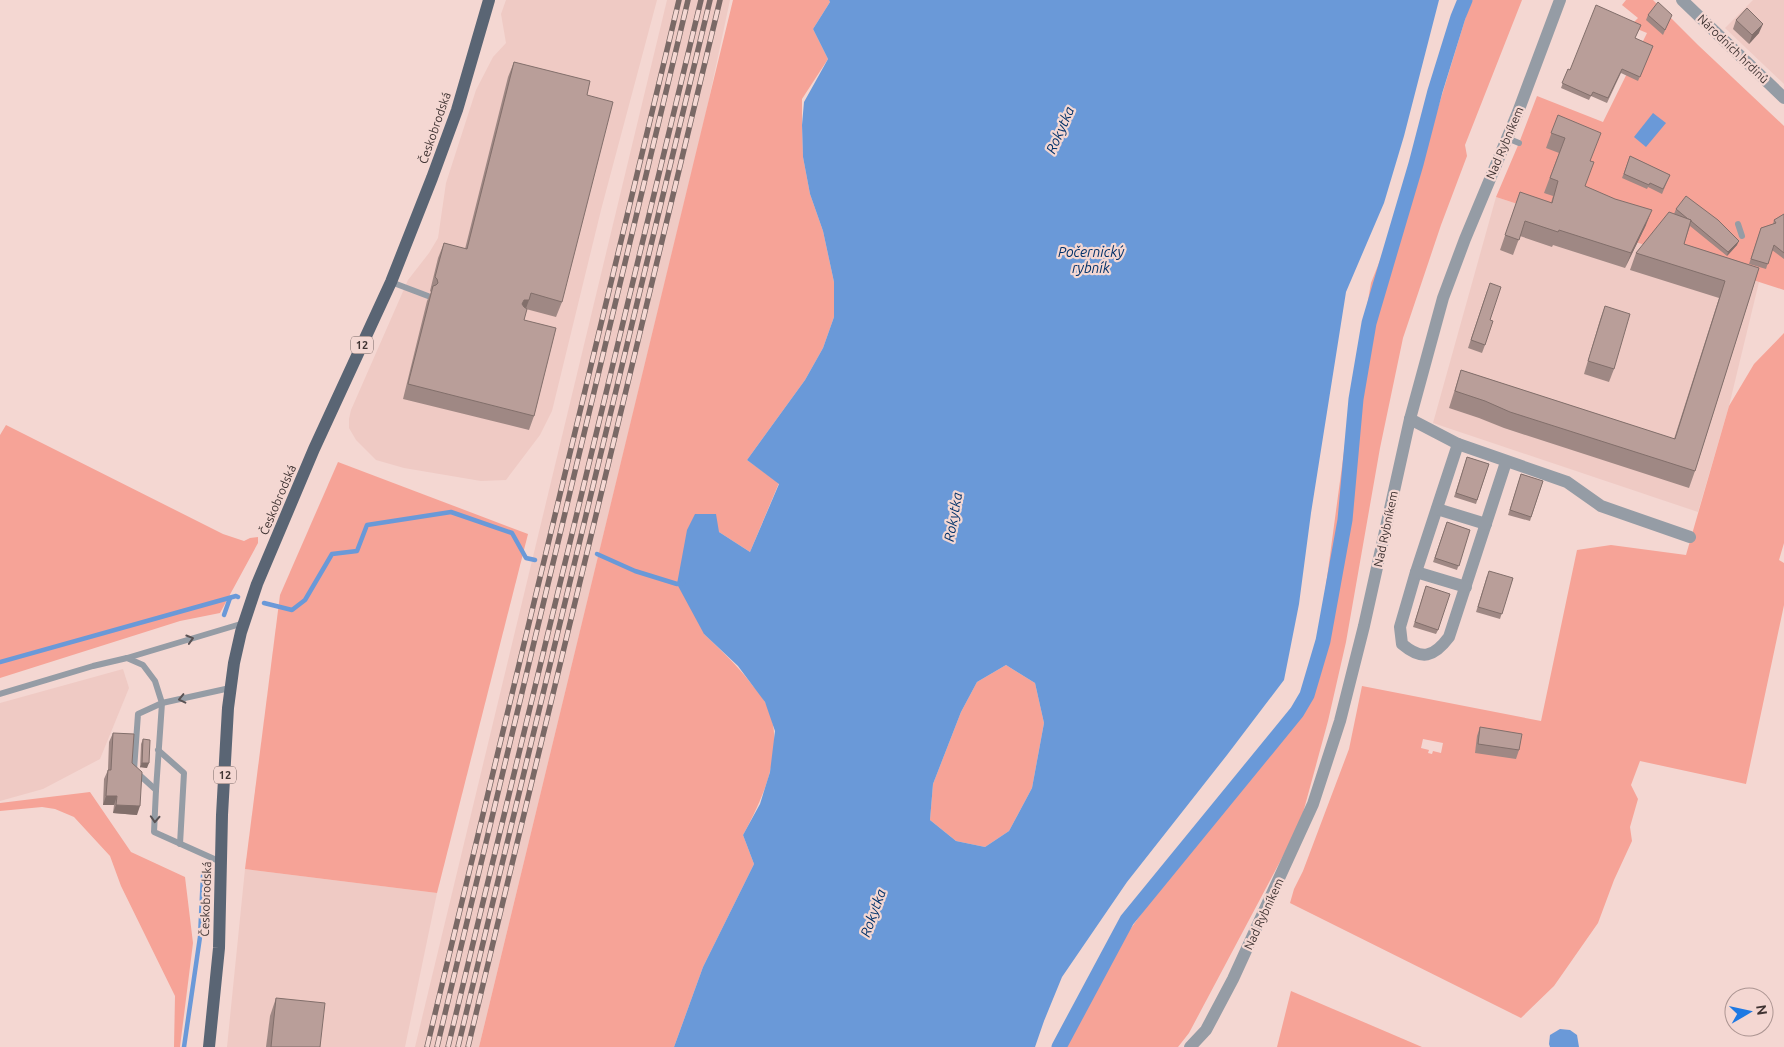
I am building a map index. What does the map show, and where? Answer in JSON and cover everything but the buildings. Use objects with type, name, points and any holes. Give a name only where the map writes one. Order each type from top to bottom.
[{"type":"main road","name":"Českobrodská","points":[[209,1044],[218,948],[230,688],[244,622],[257,584],[314,449],[391,282],[432,178],[457,110],[489,0]]},
{"type":"street","name":"Nad Rybníkem","points":[[1190,1047],[1206,1030],[1233,979],[1313,804],[1340,721],[1410,419],[1443,298],[1560,0]]},
{"type":"street","name":"Národních hrdinů","points":[[1682,0],[1784,98]]},
{"type":"street","points":[[1410,419],[1458,444],[1567,482],[1601,506],[1690,536]]},
{"type":"street","points":[[1458,444],[1400,626],[1402,644],[1412,653],[1427,655],[1440,650],[1449,637],[1506,462]]},
{"type":"street","points":[[1437,509],[1486,524]]},
{"type":"street","points":[[1416,572],[1466,587]]},
{"type":"lane","points":[[1507,138],[1519,143]]},
{"type":"lane","points":[[1738,224],[1742,236]]},
{"type":"lane","points":[[391,282],[428,296]]},
{"type":"lane","points":[[0,694],[244,622]]},
{"type":"lane","points":[[127,658],[143,665],[155,681],[162,704],[154,832],[221,862]]},
{"type":"lane","points":[[156,790],[134,770],[138,714],[162,704],[230,688]]},
{"type":"lane","points":[[158,750],[184,773],[180,844]]},
{"type":"shaded area","points":[[506,0],[657,0],[601,210],[552,411],[540,435],[506,480],[481,481],[404,468],[376,460],[356,440],[349,428],[349,419],[351,410],[408,280],[438,238],[446,183],[476,90],[493,57],[506,43],[501,14]]},
{"type":"shaded area","points":[[667,0],[730,0],[706,113],[479,1047],[415,1047]]},
{"type":"shaded area","points":[[733,0],[829,0],[830,2],[813,29],[828,59],[802,99],[802,125],[803,157],[810,194],[823,231],[834,282],[834,317],[823,348],[805,380],[747,460],[779,483],[750,552],[719,532],[704,634],[736,666],[759,694],[772,718],[774,752],[770,770],[759,804],[743,835],[754,864],[703,967],[674,1047],[479,1047]]},
{"type":"shaded area","points":[[1471,0],[1522,0],[1465,145],[1467,156],[1441,225],[1403,338],[1380,448],[1346,642],[1328,721],[1300,824],[1189,1033],[1178,1047],[1067,1047],[1111,956],[1210,818],[1279,734],[1303,695],[1319,637],[1352,392],[1371,283],[1430,134]]},
{"type":"shaded area","points":[[1626,0],[1653,0],[1784,126],[1784,290],[1496,197],[1537,96],[1603,122],[1647,33],[1630,26],[1638,18],[1622,5]]},
{"type":"shaded area","points":[[1753,0],[1784,0],[1784,84],[1725,28]]},
{"type":"shaded area","points":[[1496,197],[1759,282],[1729,406],[1698,512],[1433,423]]},
{"type":"shaded area","points":[[1784,333],[1784,543],[1779,560],[1784,563],[1784,605],[1746,784],[1640,761],[1631,785],[1638,799],[1630,827],[1632,841],[1614,880],[1598,923],[1554,986],[1521,1018],[1290,903],[1349,749],[1362,686],[1541,721],[1577,550],[1611,545],[1686,555],[1729,406],[1754,364]],"holes":[[[1423,739],[1443,743],[1441,753],[1433,751],[1432,754],[1428,753],[1429,750],[1421,748]]]},
{"type":"shaded area","points":[[6,425],[223,534],[244,541],[258,537],[258,543],[220,613],[180,621],[0,678],[0,435]]},
{"type":"shaded area","points":[[338,462],[528,534],[437,893],[245,869],[280,595]]},
{"type":"shaded area","points":[[1006,665],[1035,683],[1044,723],[1032,788],[1009,831],[985,847],[956,841],[930,820],[933,784],[961,712],[977,682]]},
{"type":"shaded area","points":[[123,669],[129,688],[100,759],[43,789],[0,801],[0,703]]},
{"type":"shaded area","points":[[90,792],[131,852],[185,877],[193,943],[180,1047],[174,1047],[175,996],[121,886],[110,856],[74,817],[55,809],[42,807],[0,811],[0,803]]},
{"type":"shaded area","points":[[245,869],[437,893],[405,1047],[227,1047]]},
{"type":"shaded area","points":[[1291,991],[1422,1047],[1277,1047]]},
{"type":"water","name":"Počernický rybník","points":[[829,0],[1439,0],[1404,136],[1384,203],[1346,292],[1311,513],[1299,604],[1284,680],[1127,882],[1062,977],[1035,1047],[674,1047],[703,967],[754,864],[743,835],[760,804],[770,772],[775,731],[765,702],[738,666],[704,634],[677,584],[687,530],[695,514],[716,514],[719,532],[750,552],[779,484],[747,460],[805,380],[823,348],[834,317],[834,282],[823,231],[810,194],[803,157],[802,125],[804,102],[828,59],[813,29],[830,2]],"holes":[[[1006,665],[1035,683],[1044,723],[1032,788],[1009,831],[985,847],[956,841],[930,820],[933,784],[961,712],[977,682]]]},
{"type":"water","points":[[1653,113],[1666,123],[1646,147],[1634,137]]},
{"type":"water","points":[[1560,1029],[1570,1030],[1577,1035],[1579,1047],[1550,1047],[1550,1035]]},
{"type":"waterway","points":[[1059,1047],[1127,920],[1297,712],[1307,695],[1323,641],[1345,520],[1356,399],[1369,323],[1416,164],[1435,91],[1465,0]]},
{"type":"waterway","points":[[264,603],[292,610],[305,600],[332,554],[357,551],[367,525],[451,512],[512,533],[526,558],[535,560]]},
{"type":"waterway","points":[[597,554],[635,571],[677,584],[683,583]]},
{"type":"waterway","points":[[0,662],[238,597]]},
{"type":"waterway","points":[[224,615],[230,598]]},
{"type":"waterway","points":[[184,1047],[200,937],[203,875]]},
{"type":"railway","points":[[427,1047],[679,0]]},
{"type":"railway","points":[[437,1047],[688,0]]},
{"type":"railway","points":[[448,1047],[701,0]]},
{"type":"railway","points":[[458,1047],[710,0]]},
{"type":"railway","points":[[468,1047],[720,0]]},
{"type":"water label","name":"Rokytka","points":[[1060,130]]},
{"type":"water label","name":"Rokytka","points":[[953,517]]},
{"type":"water label","name":"Rokytka","points":[[873,913]]}]
